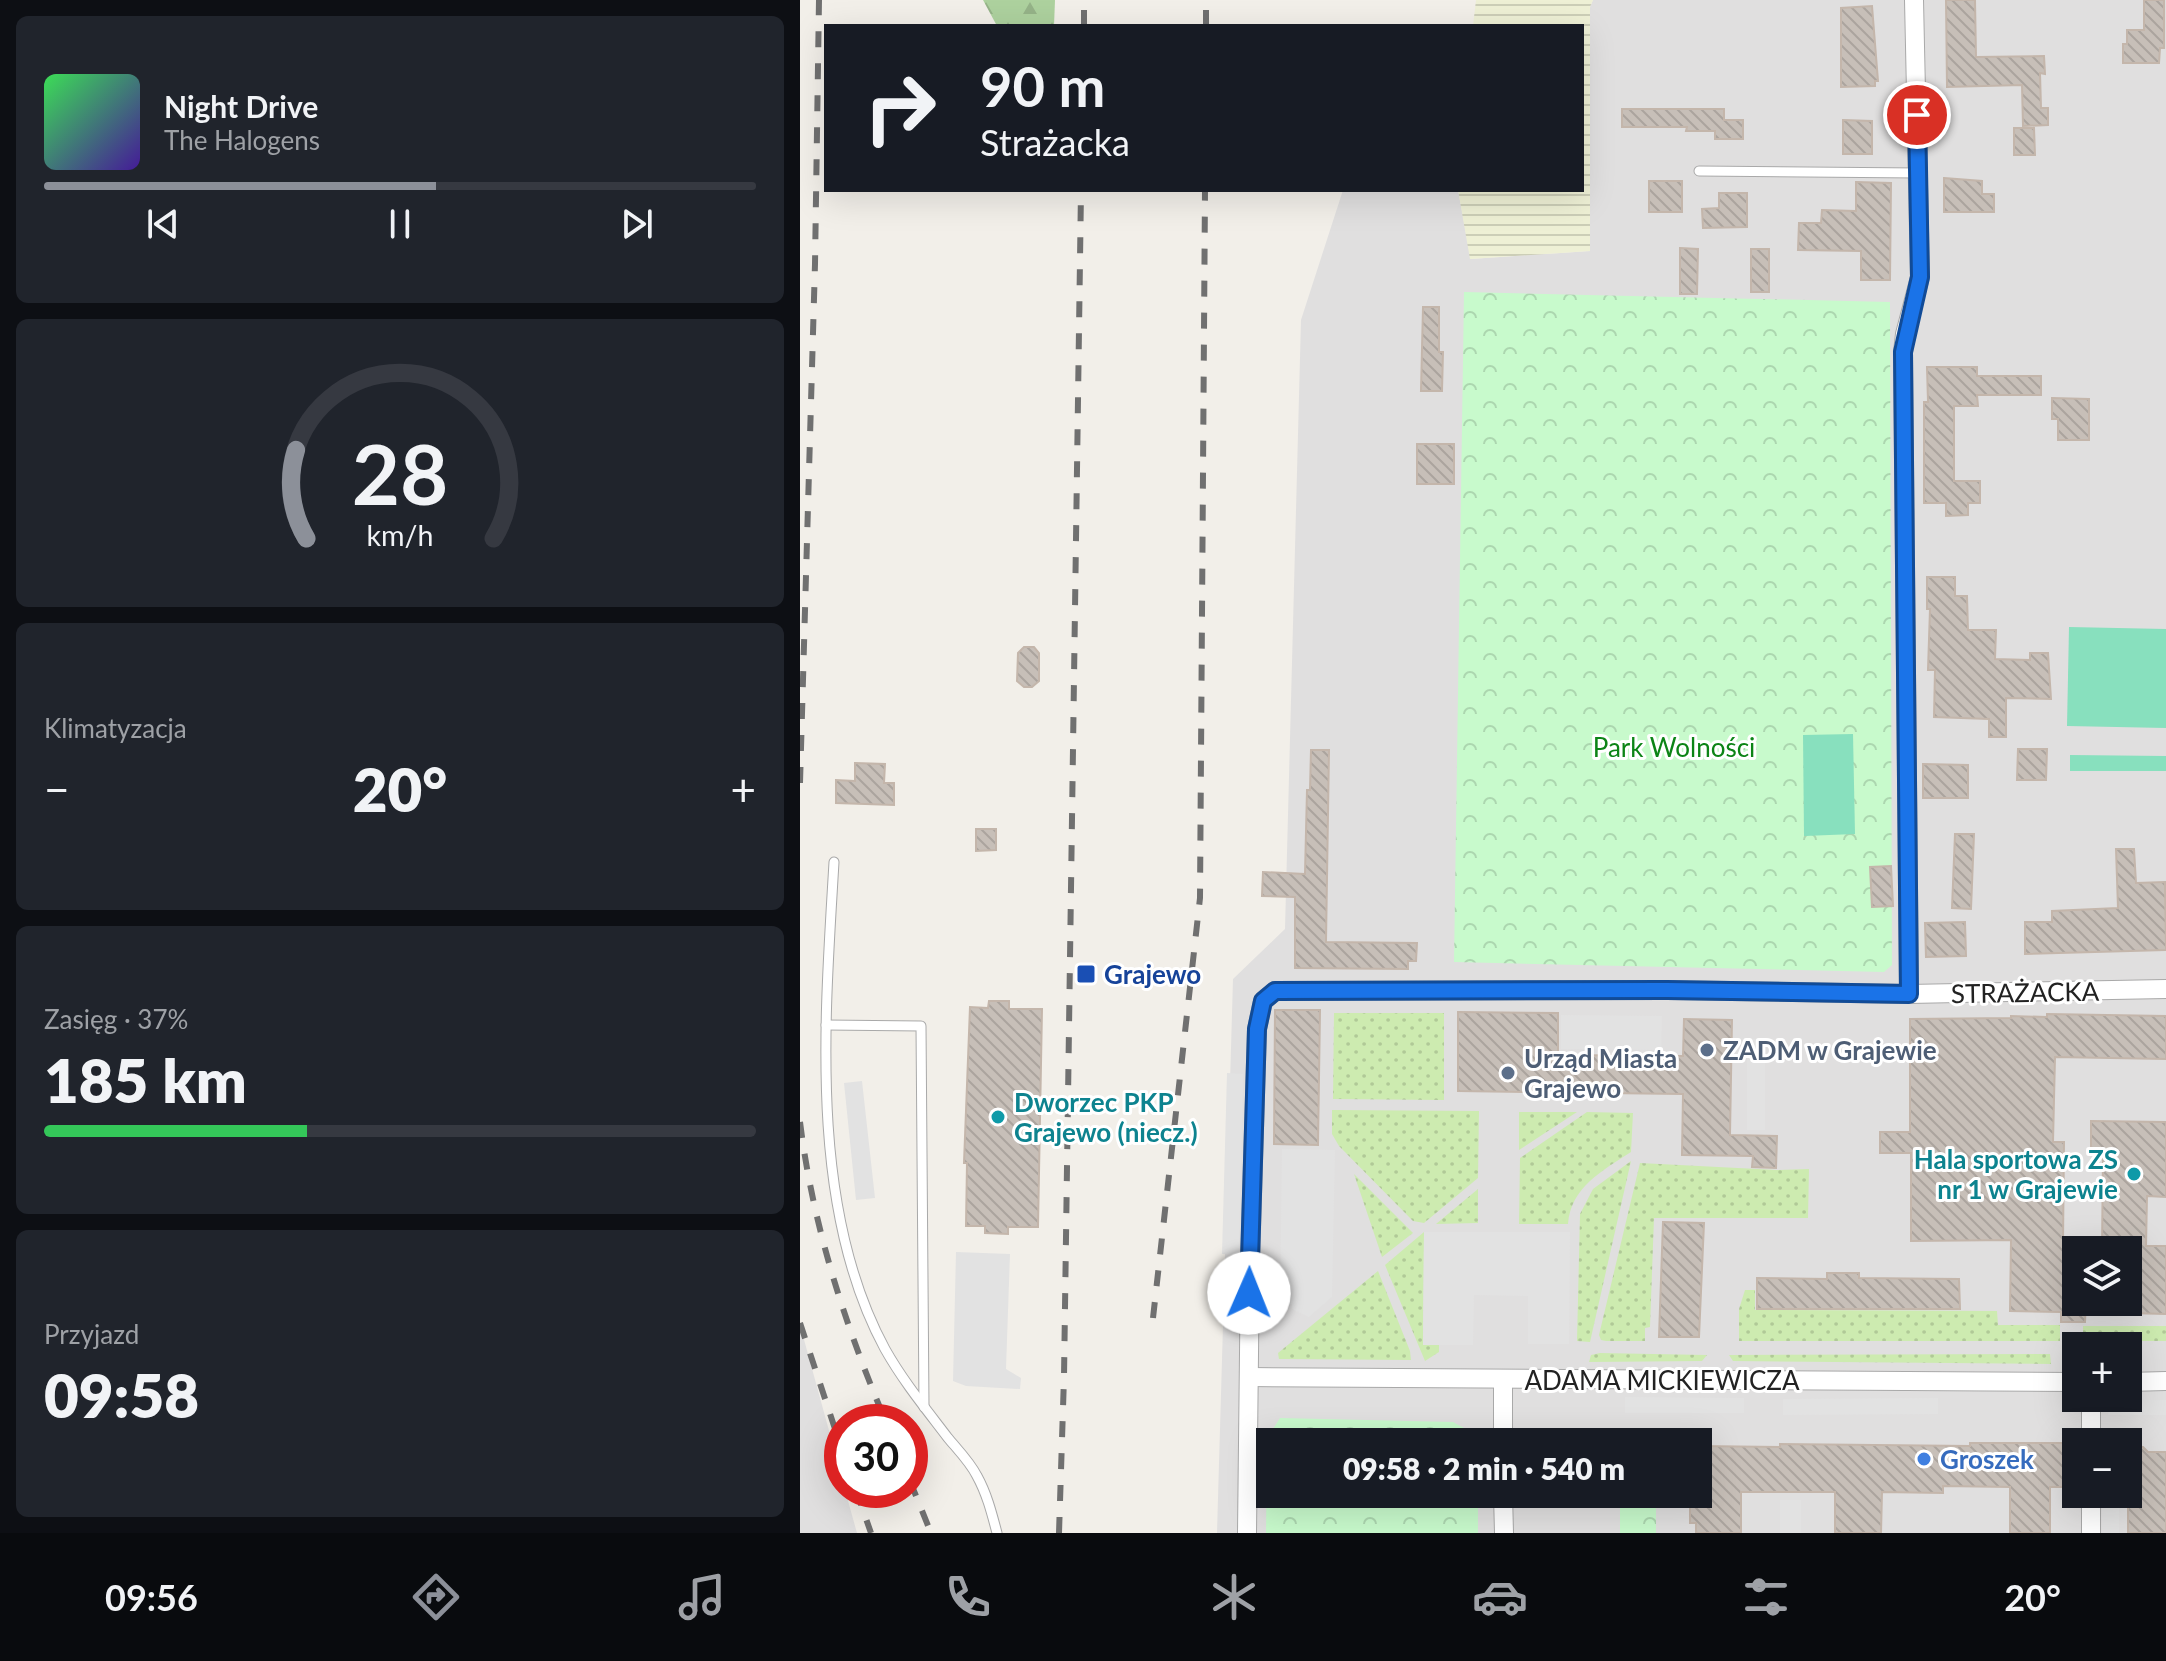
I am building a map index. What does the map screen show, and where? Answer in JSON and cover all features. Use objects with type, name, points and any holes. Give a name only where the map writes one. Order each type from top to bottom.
[{"type":"street","points":[[1909,994],[1903,352],[1920,277],[1914,0]]},
{"type":"street","name":"STRAŻACKA","points":[[1249,1377],[1257,1029],[1263,1001],[1275,991],[1909,994],[2166,989]]},
{"type":"street","points":[[1247,1533],[1249,1377]]},
{"type":"street","name":"ADAMA MICKIEWICZA","points":[[1249,1377],[2062,1382]]},
{"type":"street","points":[[1503,1380],[1503,1428]]},
{"type":"street","points":[[2142,1382],[2166,1381]]},
{"type":"street","points":[[1503,1508],[1504,1533]]},
{"type":"street","points":[[2091,1508],[2091,1533]]},
{"type":"lane","points":[[1699,171],[1918,173]]},
{"type":"lane","points":[[834,862],[826,1025],[830,1140],[840,1219],[847,1252],[885,1348],[921,1404]]},
{"type":"lane","points":[[826,1025],[921,1026],[924,1404]]},
{"type":"lane","points":[[928,1413],[976,1474],[997,1533]]},
{"type":"shaded area","points":[[1593,0],[2166,0],[2166,1533],[1217,1533],[1233,979],[1285,929],[1301,320],[1342,192],[1458,192],[1471,259],[1590,251],[1590,7]]},
{"type":"shaded area","points":[[1561,1015],[1662,1016],[1661,1050],[1561,1049]]},
{"type":"shaded area","points":[[1747,1039],[1765,1039],[1765,1130],[1747,1130]]},
{"type":"shaded area","points":[[1227,1073],[1243,1074],[1239,1255],[1222,1254]]},
{"type":"shaded area","points":[[862,1081],[875,1198],[856,1200],[844,1083]]},
{"type":"shaded area","points":[[1282,1149],[1335,1150],[1332,1297],[1309,1317],[1292,1309],[1292,1304],[1280,1304]]},
{"type":"shaded area","points":[[1424,1232],[1570,1232],[1569,1344],[1528,1344],[1528,1296],[1474,1295],[1473,1345],[1423,1345]]},
{"type":"shaded area","points":[[956,1252],[1010,1254],[1006,1369],[1021,1378],[1020,1389],[966,1386],[953,1381]]},
{"type":"shaded area","points":[[800,1325],[824,1412],[824,1508],[850,1508],[857,1533],[800,1533]]},
{"type":"shaded area","points":[[1625,1397],[1744,1398],[1744,1413],[1625,1413]]},
{"type":"shaded area","points":[[1938,1398],[1938,1414],[1783,1415],[1783,1399]]},
{"type":"shaded area","points":[[2142,1400],[2166,1400],[2166,1415],[2108,1415],[2108,1412],[2142,1412]]},
{"type":"shaded area","points":[[1780,1500],[1801,1500],[1801,1533],[1780,1533]]},
{"type":"shaded area","points":[[2102,1508],[2119,1508],[2119,1533],[2102,1533]]},
{"type":"green space","points":[[983,0],[1055,0],[1054,24],[996,24]]},
{"type":"green space","points":[[1476,0],[1593,0],[1590,7],[1590,251],[1470,259],[1458,192],[1584,192],[1584,24],[1473,24]]},
{"type":"green space","name":"Park Wolności","points":[[1464,292],[1890,302],[1892,965],[1884,972],[1454,962]]},
{"type":"green space","points":[[2069,627],[2166,629],[2166,728],[2067,726]]},
{"type":"green space","points":[[1853,734],[1855,834],[1804,836],[1803,735]]},
{"type":"green space","points":[[2070,755],[2166,756],[2166,771],[2070,771]]},
{"type":"green space","points":[[1334,1013],[1444,1013],[1444,1100],[1333,1099]]},
{"type":"green space","points":[[1332,1110],[1479,1111],[1478,1178],[1424,1223],[1413,1221],[1339,1146],[1332,1134]]},
{"type":"green space","points":[[1519,1112],[1577,1112],[1519,1150]]},
{"type":"green space","points":[[1587,1112],[1633,1113],[1631,1152],[1599,1173],[1582,1190],[1570,1211],[1568,1224],[1519,1224],[1520,1158]]},
{"type":"green space","points":[[1631,1161],[1590,1342],[1577,1341],[1580,1214],[1593,1189]]},
{"type":"green space","points":[[1640,1163],[1809,1169],[1808,1218],[1654,1218],[1650,1327],[1645,1328],[1645,1341],[1601,1340],[1599,1335]]},
{"type":"green space","points":[[1354,1174],[1413,1233],[1382,1257]]},
{"type":"green space","points":[[1478,1189],[1478,1223],[1436,1224]]},
{"type":"green space","points":[[1424,1232],[1423,1344],[1439,1345],[1439,1352],[1425,1361],[1385,1265]]},
{"type":"green space","points":[[1378,1271],[1411,1360],[1279,1359],[1278,1353]]},
{"type":"green space","points":[[1745,1290],[1755,1290],[1755,1310],[1997,1311],[1998,1325],[2060,1325],[2060,1341],[1739,1341],[1739,1309]]},
{"type":"green space","points":[[2083,1326],[2166,1326],[2166,1341],[2142,1341],[2142,1332],[2083,1332]]},
{"type":"green space","points":[[2050,1354],[2051,1364],[1733,1361],[1729,1355]]},
{"type":"green space","points":[[1591,1355],[1707,1355],[1702,1361],[1589,1362]]},
{"type":"green space","points":[[1280,1418],[1453,1422],[1464,1428],[1274,1428]]},
{"type":"green space","points":[[1266,1508],[1478,1508],[1478,1533],[1266,1533]]},
{"type":"green space","points":[[1620,1508],[1656,1508],[1656,1533],[1620,1533]]},
{"type":"building","points":[[1946,0],[1975,0],[1976,57],[2044,56],[2045,74],[2040,73],[2041,108],[2048,108],[2048,125],[2023,126],[2022,85],[1947,87]]},
{"type":"building","points":[[2144,0],[2164,0],[2164,48],[2160,48],[2159,63],[2123,63],[2127,30],[2144,30]]},
{"type":"building","points":[[1872,6],[1878,81],[1875,81],[1875,86],[1841,87],[1841,8]]},
{"type":"building","points":[[1622,109],[1724,109],[1724,120],[1743,120],[1743,139],[1715,139],[1715,131],[1686,131],[1687,127],[1622,127]]},
{"type":"building","points":[[1843,120],[1872,121],[1872,154],[1843,154]]},
{"type":"building","points":[[2014,128],[2034,128],[2035,155],[2014,155]]},
{"type":"building","points":[[1944,178],[1982,181],[1982,194],[1994,194],[1994,212],[1944,212]]},
{"type":"building","points":[[1649,181],[1682,181],[1682,212],[1649,212]]},
{"type":"building","points":[[1856,182],[1891,183],[1890,280],[1861,280],[1861,251],[1798,250],[1799,223],[1821,223],[1822,210],[1856,211]]},
{"type":"building","points":[[1719,193],[1747,193],[1747,227],[1703,228],[1702,209],[1719,208]]},
{"type":"building","points":[[1680,248],[1698,249],[1697,294],[1680,294]]},
{"type":"building","points":[[1751,249],[1769,249],[1769,292],[1751,292]]},
{"type":"building","points":[[1423,307],[1439,307],[1442,391],[1421,391]]},
{"type":"building","points":[[1927,367],[1977,367],[1977,376],[2041,376],[2041,395],[1977,395],[1978,406],[1954,406],[1954,481],[1980,481],[1980,503],[1968,503],[1968,515],[1946,516],[1946,503],[1924,503]]},
{"type":"building","points":[[2052,398],[2089,399],[2089,440],[2058,440],[2058,419],[2052,419]]},
{"type":"building","points":[[1417,444],[1454,444],[1454,484],[1417,484]]},
{"type":"building","points":[[1927,577],[1955,577],[1955,596],[1967,596],[1968,630],[1996,630],[1995,659],[2030,660],[2030,653],[2048,653],[2051,699],[2006,698],[2006,737],[1989,737],[1989,719],[1934,717],[1935,670],[1928,670],[1930,609],[1927,609]]},
{"type":"building","points":[[1024,647],[1034,647],[1039,653],[1039,681],[1032,687],[1024,687],[1017,681],[1018,653]]},
{"type":"building","points":[[2018,749],[2047,749],[2046,780],[2017,780]]},
{"type":"building","points":[[1311,750],[1329,750],[1326,942],[1417,943],[1416,961],[1408,961],[1408,969],[1295,968],[1295,897],[1262,896],[1263,872],[1305,874]]},
{"type":"building","points":[[855,763],[885,764],[884,783],[894,783],[894,805],[836,803],[836,780],[855,781]]},
{"type":"building","points":[[1923,764],[1968,765],[1968,798],[1923,798]]},
{"type":"building","points":[[976,829],[996,829],[996,850],[976,851]]},
{"type":"building","points":[[1955,834],[1974,834],[1971,909],[1952,908]]},
{"type":"building","points":[[2116,849],[2134,849],[2136,883],[2165,882],[2166,950],[2025,954],[2025,922],[2052,922],[2052,911],[2118,908]]},
{"type":"building","points":[[1891,866],[1893,906],[1872,907],[1870,867]]},
{"type":"building","points":[[1965,922],[1966,956],[1926,957],[1925,923]]},
{"type":"building","name":"Dworzec PKP Grajewo (niecz.)","points":[[989,1001],[1009,1001],[1009,1009],[1042,1009],[1038,1227],[1008,1227],[1008,1234],[985,1233],[985,1226],[966,1226],[967,1163],[964,1163],[970,1007],[988,1008]]},
{"type":"building","points":[[1275,1010],[1320,1010],[1318,1145],[1274,1144]]},
{"type":"building","points":[[1458,1012],[1558,1013],[1558,1055],[1683,1056],[1684,1019],[1732,1020],[1730,1135],[1777,1136],[1776,1168],[1752,1167],[1753,1156],[1682,1155],[1683,1094],[1458,1091]]},
{"type":"building","points":[[2047,1014],[2166,1016],[2166,1059],[2055,1057],[2053,1142],[2064,1142],[2062,1316],[2085,1316],[2085,1322],[2061,1322],[2061,1312],[2010,1311],[2011,1240],[1911,1241],[1911,1153],[1880,1153],[1880,1132],[1910,1132],[1910,1019],[2047,1017]]},
{"type":"building","points":[[2091,1121],[2166,1122],[2166,1197],[2147,1196],[2146,1246],[2166,1246],[2166,1314],[2142,1313],[2142,1236],[2102,1236],[2103,1152],[2091,1152]]},
{"type":"building","points":[[1663,1222],[1704,1223],[1699,1337],[1659,1337]]},
{"type":"building","points":[[1827,1273],[1859,1273],[1859,1278],[1959,1279],[1960,1309],[1757,1309],[1757,1278],[1827,1279]]},
{"type":"building","points":[[1970,1443],[2062,1443],[2062,1487],[2050,1487],[2050,1533],[2010,1533],[2010,1487],[1943,1486],[1943,1493],[1882,1492],[1881,1533],[1835,1533],[1835,1492],[1741,1492],[1741,1533],[1696,1533],[1696,1523],[1690,1523],[1690,1508],[1712,1508],[1712,1446],[1970,1446]]},
{"type":"building","points":[[2142,1447],[2148,1452],[2166,1452],[2166,1533],[2128,1533],[2128,1508],[2142,1508]]},
{"type":"railway","points":[[800,783],[815,264],[819,0]]},
{"type":"railway","points":[[1084,0],[1084,24]]},
{"type":"railway","points":[[1206,0],[1206,24]]},
{"type":"railway","points":[[1059,1533],[1064,1377],[1081,192]]},
{"type":"railway","points":[[1153,1318],[1200,898],[1205,192]]},
{"type":"railway","points":[[800,1122],[813,1200],[832,1275],[879,1404]]},
{"type":"railway","points":[[800,1323],[827,1404]]},
{"type":"railway","points":[[862,1508],[871,1533]]},
{"type":"railway","points":[[921,1508],[931,1533]]},
{"type":"place","name":"Grajewo","points":[[1086,974]]},
{"type":"place","name":"ZADM w Grajewie","points":[[1707,1050]]},
{"type":"place","name":"Urząd Miasta Grajewo","points":[[1508,1073]]},
{"type":"place","name":"Dworzec PKP Grajewo (niecz.)","points":[[998,1117]]},
{"type":"place","name":"Hala sportowa ZS nr 1 w Grajewie","points":[[2134,1174]]},
{"type":"place","name":"Groszek","points":[[1924,1459]]},
{"type":"route","points":[[1249,1293],[1258,1013],[1263,1001],[1275,991],[1667,990],[1909,994],[1903,352],[1920,277],[1917,115]]}]
